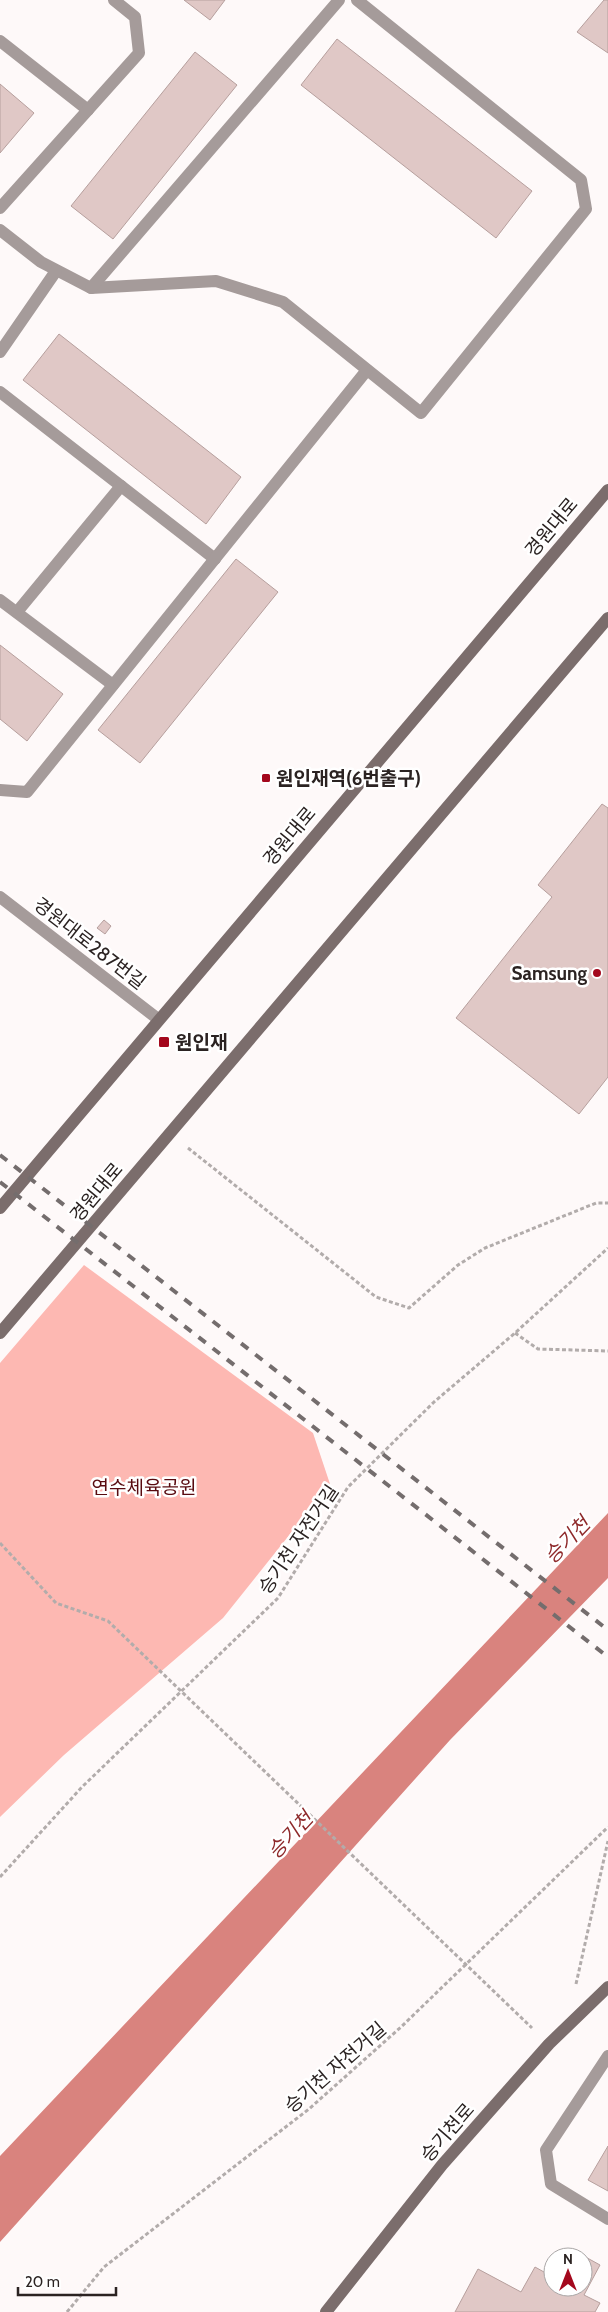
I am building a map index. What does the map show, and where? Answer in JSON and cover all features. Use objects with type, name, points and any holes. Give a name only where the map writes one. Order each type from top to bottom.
[{"type":"main road","name":"경원대로","points":[[0,1208],[158,1019],[608,490]]},
{"type":"main road","name":"경원대로","points":[[0,1333],[608,618]]},
{"type":"main road","name":"승기천로","points":[[326,2312],[442,2165],[549,2044],[608,1987]]},
{"type":"street","points":[[0,208],[139,53],[135,17],[114,0]]},
{"type":"street","points":[[91,288],[339,0]]},
{"type":"street","points":[[0,230],[41,262],[91,288],[216,281],[283,302],[421,414],[586,209],[581,180],[357,0]]},
{"type":"street","points":[[0,41],[88,110]]},
{"type":"street","points":[[0,352],[56,270]]},
{"type":"street","points":[[0,790],[27,792],[367,370]]},
{"type":"street","points":[[0,392],[215,559]]},
{"type":"street","points":[[17,612],[121,486]]},
{"type":"street","points":[[0,600],[113,685]]},
{"type":"street","name":"경원대로287번길","points":[[0,897],[158,1019]]},
{"type":"street","points":[[608,2056],[546,2150],[551,2184],[608,2219]]},
{"type":"path","points":[[170,1134],[376,1297],[409,1308],[458,1265],[485,1248],[596,1204],[608,1203]]},
{"type":"path","name":"승기천 자전거길","points":[[0,1877],[82,1787],[278,1598],[348,1487],[434,1402],[515,1333],[608,1248]]},
{"type":"path","points":[[515,1333],[538,1349],[608,1351]]},
{"type":"path","points":[[0,1543],[56,1602],[108,1622],[549,2044]]},
{"type":"path","name":"승기천 자전거길","points":[[67,2312],[104,2267],[310,2109],[401,2027],[608,1827]]},
{"type":"path","points":[[574,1991],[608,1840]]},
{"type":"green space","name":"연수체육공원","points":[[84,1265],[313,1433],[330,1484],[223,1618],[64,1755],[0,1817],[0,1363]]},
{"type":"shaded area","points":[[608,1513],[608,1578],[450,1740],[0,2242],[0,2156]]},
{"type":"building","points":[[184,0],[225,0],[210,20]]},
{"type":"building","points":[[604,0],[608,0],[608,53],[577,32]]},
{"type":"building","points":[[337,39],[532,191],[496,238],[301,85]]},
{"type":"building","points":[[195,52],[237,85],[113,239],[71,206]]},
{"type":"building","points":[[0,84],[34,113],[0,153]]},
{"type":"building","points":[[59,334],[241,477],[206,524],[23,380]]},
{"type":"building","points":[[236,559],[278,592],[140,763],[98,730]]},
{"type":"building","points":[[0,645],[63,694],[27,741],[0,719]]},
{"type":"building","points":[[602,804],[608,808],[608,1077],[579,1114],[456,1018],[552,897],[538,885]]},
{"type":"building","points":[[104,920],[111,926],[105,934],[97,928]]},
{"type":"building","points":[[608,2146],[608,2191],[588,2180]]},
{"type":"building","points":[[593,2261],[600,2265],[593,2278]]},
{"type":"building","points":[[535,2267],[543,2271],[543,2297],[588,2297],[600,2303],[595,2312],[455,2312],[478,2269],[521,2292]]},
{"type":"railway","points":[[0,1155],[608,1630]]},
{"type":"railway","points":[[0,1182],[608,1657]]},
{"type":"place","name":"원인재역(6번출구)","points":[[266,778]]},
{"type":"place","name":"Samsung","points":[[597,973]]},
{"type":"place","name":"원인재","points":[[164,1042]]},
{"type":"water label","name":"승기천","points":[[567,1540]]},
{"type":"water label","name":"승기천","points":[[290,1835]]}]
